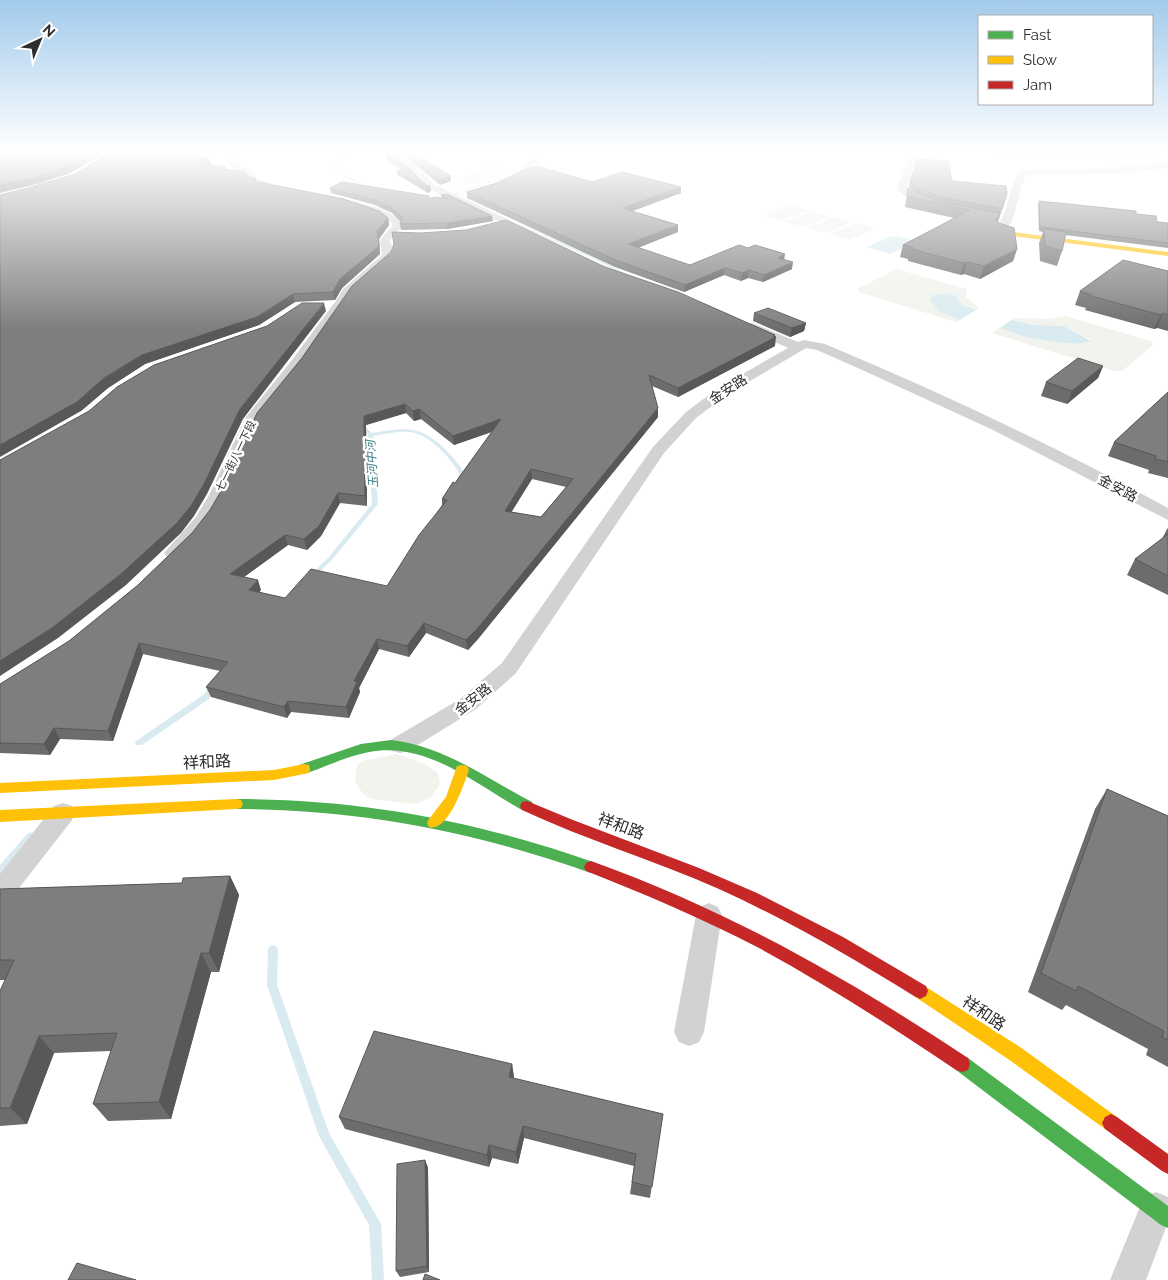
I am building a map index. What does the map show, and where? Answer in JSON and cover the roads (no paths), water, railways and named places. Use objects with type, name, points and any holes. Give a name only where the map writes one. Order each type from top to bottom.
[{"type":"main road","points":[[1001,223],[1013,234],[1168,254]]},
{"type":"main road","name":"祥和路","points":[[0,788],[274,775],[307,769],[351,751],[382,744],[400,745],[430,752],[503,795],[526,806],[579,828],[677,864],[742,893],[858,954],[981,1031],[1168,1165]]},
{"type":"main road","points":[[325,774],[334,759]]},
{"type":"main road","points":[[434,823],[455,796],[462,770]]},
{"type":"main road","points":[[323,792],[334,808]]},
{"type":"main road","points":[[0,816],[265,803],[368,811],[500,838],[566,857],[615,875],[709,915],[784,953],[900,1022],[1028,1111],[1162,1213]]},
{"type":"street","name":"七一街八一下段","points":[[165,562],[203,519],[217,495],[251,420],[297,363],[347,291],[387,256],[388,251],[385,240],[396,227],[396,221],[376,211]]},
{"type":"street","points":[[482,211],[539,236]]},
{"type":"street","points":[[1001,223],[1006,211]]},
{"type":"street","points":[[489,228],[508,223]]},
{"type":"street","points":[[388,235],[405,236]]},
{"type":"street","points":[[320,306],[339,305]]},
{"type":"street","points":[[745,324],[798,347]]},
{"type":"street","name":"金安路","points":[[400,745],[468,704],[509,668],[658,450],[679,426],[723,391],[804,344],[820,347],[946,401],[1067,460],[1168,515]]},
{"type":"street","points":[[0,893],[63,813]]},
{"type":"street","points":[[689,1032],[709,915]]},
{"type":"street","points":[[1128,1280],[1162,1213]]},
{"type":"waterway","points":[[527,229],[593,257],[626,275]]},
{"type":"waterway","name":"玉河中河","points":[[360,424],[371,435]]},
{"type":"waterway","points":[[371,435],[401,430],[409,430],[425,435],[456,464],[462,473],[460,480]]},
{"type":"waterway","name":"玉河中河","points":[[311,577],[329,560],[375,504],[371,435]]},
{"type":"waterway","name":"玉河中河","points":[[139,743],[206,697],[215,686]]},
{"type":"waterway","name":"玉河中河","points":[[0,871],[30,836]]},
{"type":"waterway","points":[[273,949],[272,985],[324,1136],[375,1224],[378,1280]]}]
